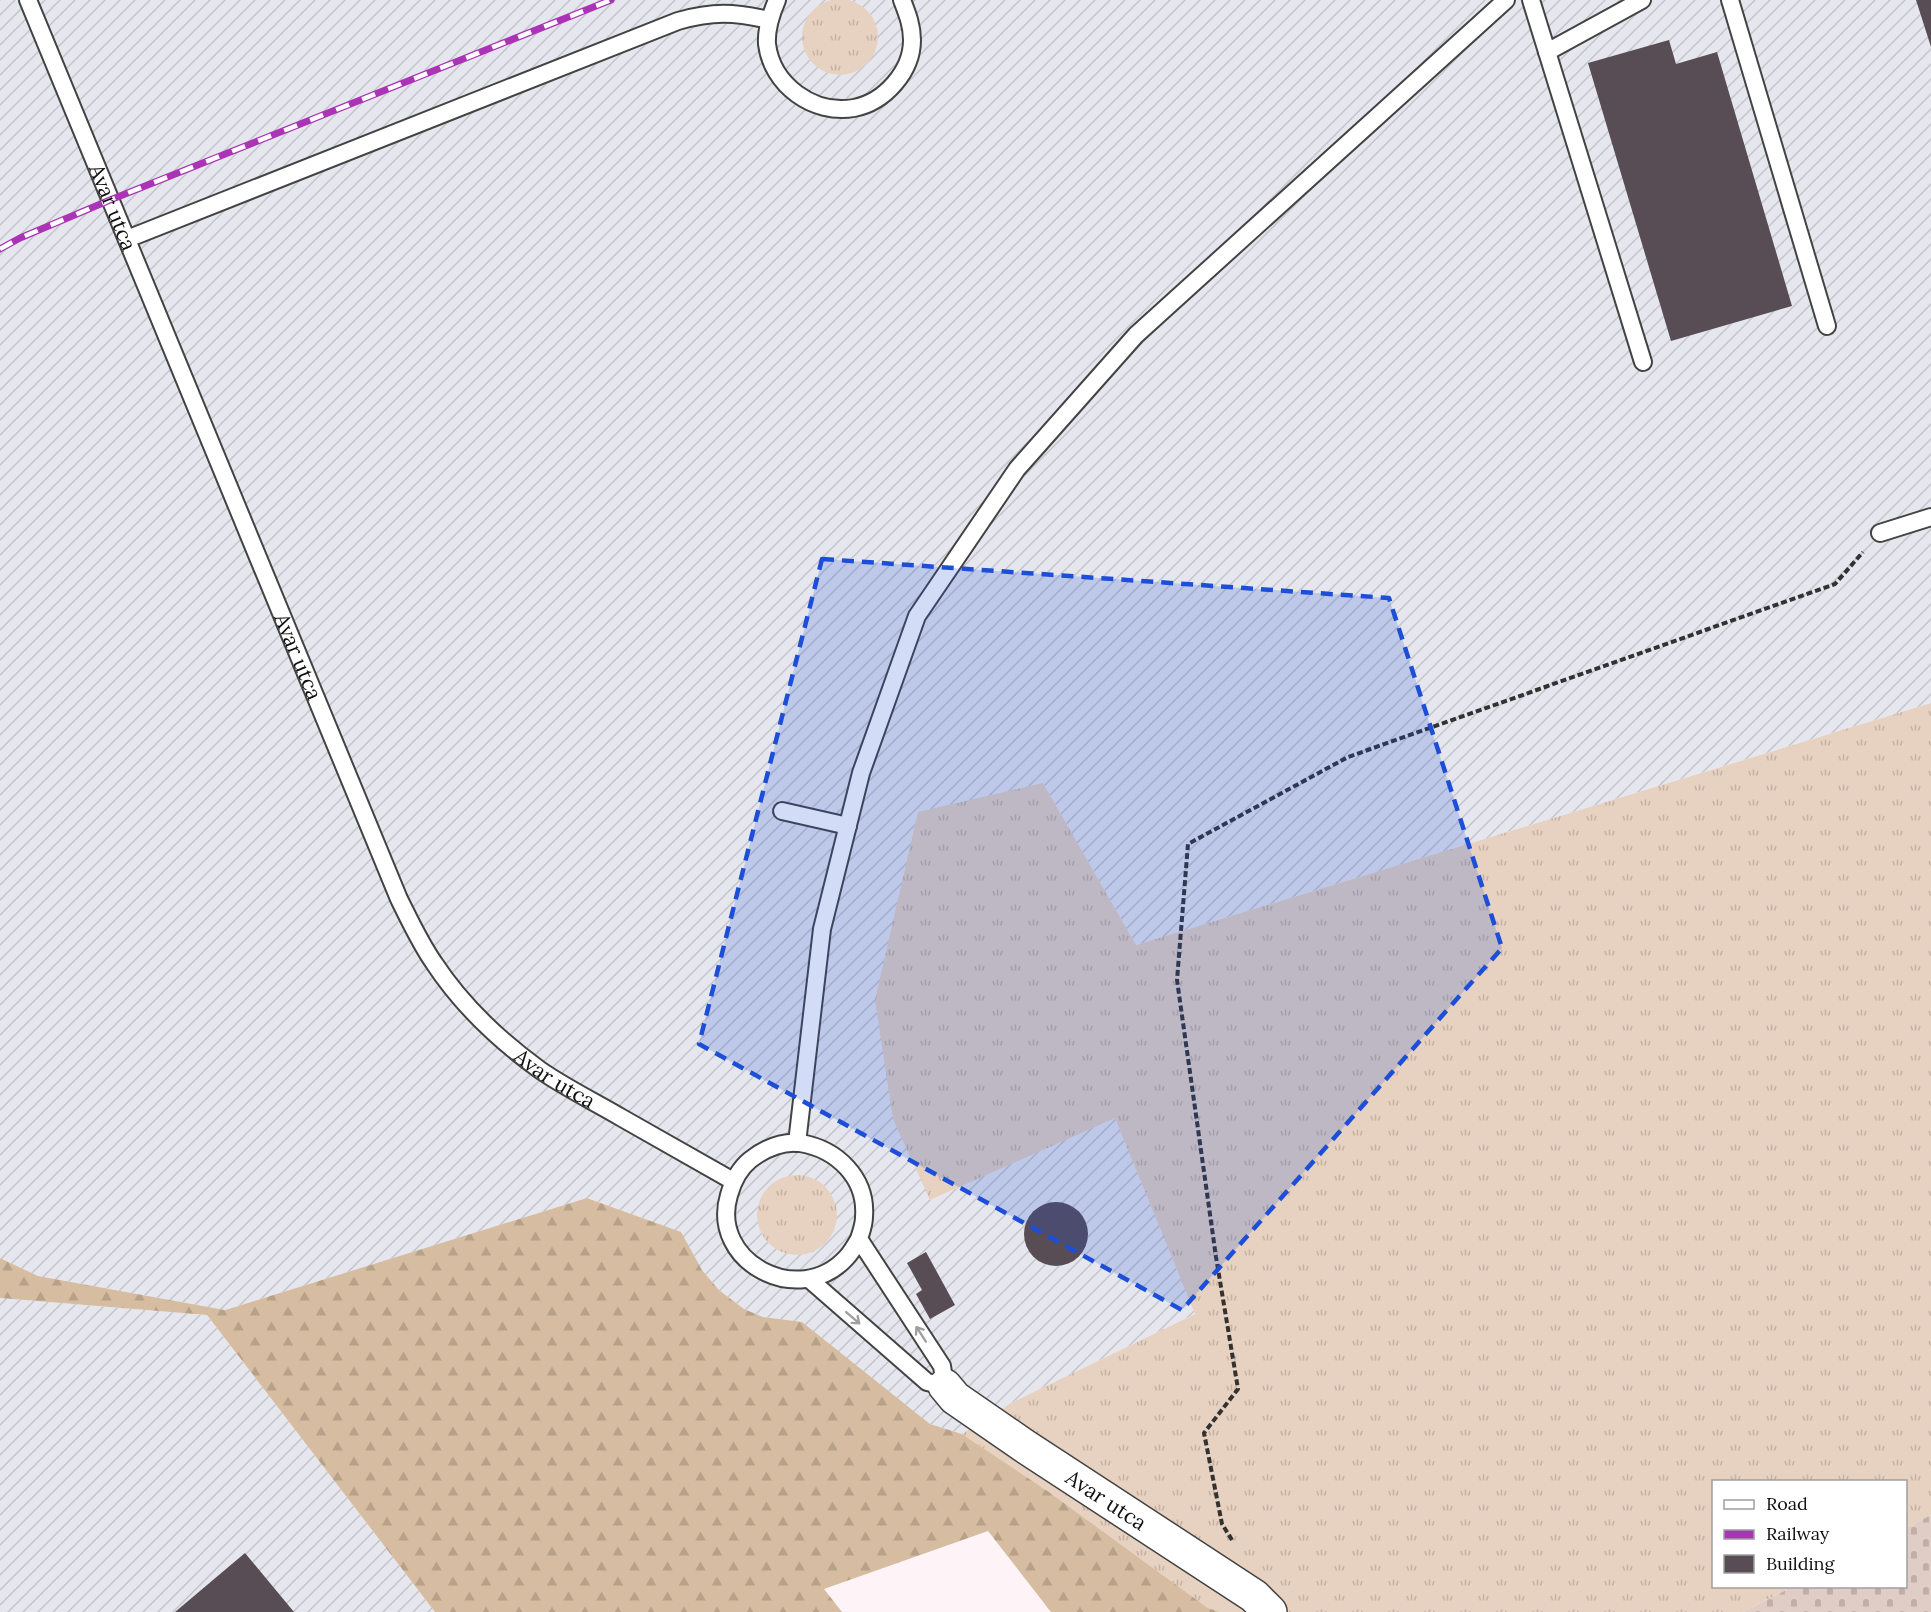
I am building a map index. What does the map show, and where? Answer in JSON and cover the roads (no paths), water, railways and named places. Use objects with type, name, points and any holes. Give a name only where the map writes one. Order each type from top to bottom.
[{"type":"street","name":"Avar utca","points":[[945,1386],[955,1398],[1254,1596],[1270,1612]]},
{"type":"lane","name":"Avar utca","points":[[28,0],[399,899],[435,964],[485,1023],[540,1070],[733,1181]]},
{"type":"lane","points":[[777,0],[769,20],[767,44],[774,68],[788,87],[807,101],[830,108],[854,108],[876,100],[894,85],[907,64],[912,41],[910,18],[902,0]]},
{"type":"lane","points":[[797,1143],[822,928],[861,773],[917,616],[1017,469],[1136,335],[1506,0]]},
{"type":"lane","points":[[1531,0],[1643,362]]},
{"type":"lane","points":[[1547,52],[1642,0]]},
{"type":"lane","points":[[1730,0],[1827,326]]},
{"type":"lane","points":[[127,239],[678,21],[707,13],[723,12],[740,13],[769,20]]},
{"type":"lane","points":[[1880,533],[1931,517]]},
{"type":"lane","points":[[782,811],[848,826]]},
{"type":"lane","points":[[797,1143],[819,1147],[839,1158],[854,1174],[863,1195],[864,1218],[859,1239],[847,1258],[830,1272],[809,1279],[787,1280],[766,1274],[748,1262],[735,1245],[728,1224],[727,1202],[733,1181],[744,1165],[759,1152],[777,1145],[797,1143]]},
{"type":"lane","points":[[859,1239],[942,1366],[945,1386]]},
{"type":"lane","name":"Avar utca","points":[[809,1279],[927,1382],[945,1386]]},
{"type":"railway","points":[[0,249],[20,238],[110,200],[611,0]]}]
